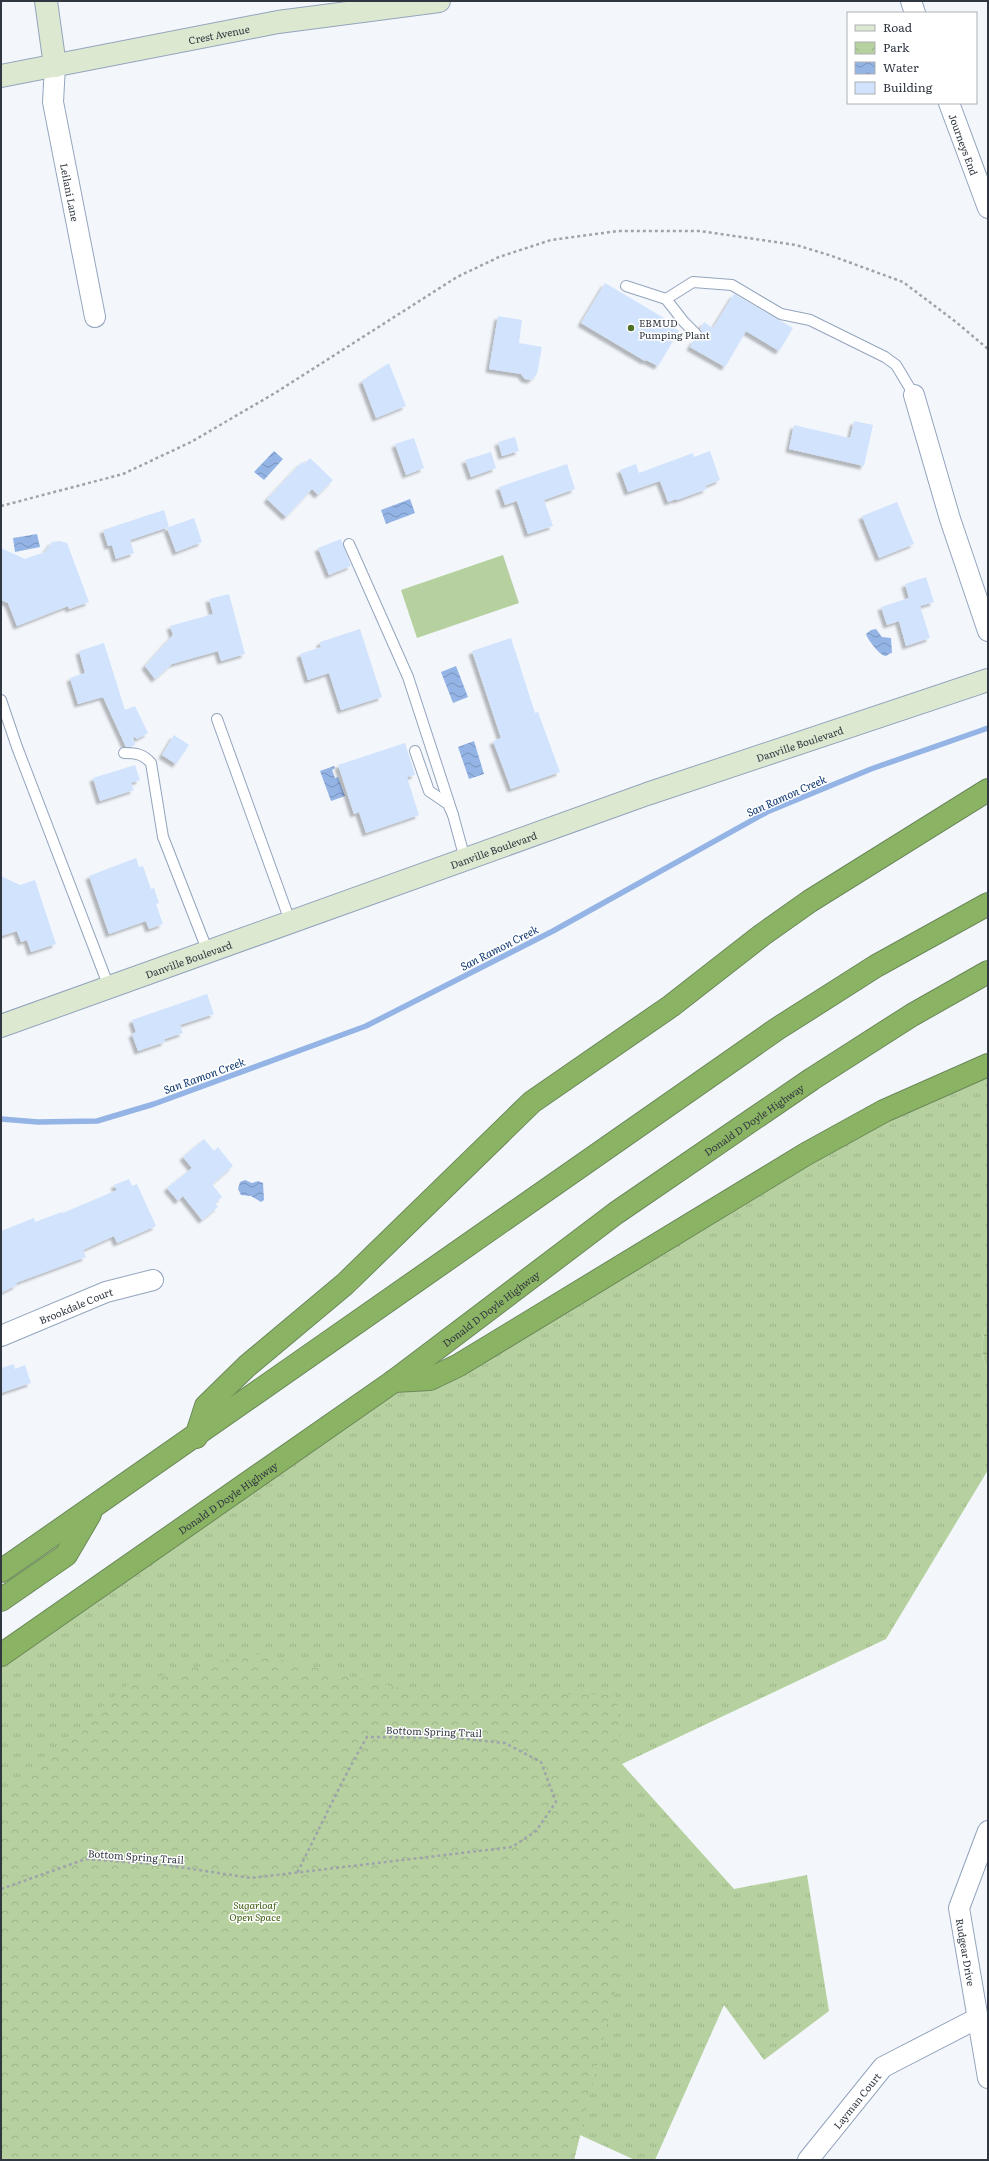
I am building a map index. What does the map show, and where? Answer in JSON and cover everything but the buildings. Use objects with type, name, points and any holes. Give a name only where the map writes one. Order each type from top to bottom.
[{"type":"highway","points":[[196,1437],[206,1406],[247,1366],[345,1284],[532,1102],[671,1006],[762,935],[810,901],[988,790]]},
{"type":"highway","points":[[1,1571],[196,1437],[770,1034],[876,966],[988,904]]},
{"type":"highway","name":"Donald D Doyle Highway","points":[[1,1655],[394,1381],[616,1213],[720,1141],[906,1020],[988,972]]},
{"type":"highway","points":[[394,1381],[430,1378],[459,1365],[806,1154],[884,1111],[988,1065]]},
{"type":"highway","points":[[1,1600],[66,1555],[94,1508]]},
{"type":"main road","points":[[46,1],[55,66]]},
{"type":"main road","name":"Crest Avenue","points":[[1,76],[278,22],[439,1]]},
{"type":"main road","name":"Danville Boulevard","points":[[1,1026],[647,794],[988,680]]},
{"type":"street","points":[[911,1],[915,12]]},
{"type":"street","name":"Leilani Lane","points":[[55,66],[53,102],[95,317]]},
{"type":"street","name":"Journeys End","points":[[949,104],[988,208]]},
{"type":"street","points":[[914,395],[950,519],[988,631]]},
{"type":"street","name":"Brookdale Court","points":[[1,1336],[106,1292],[153,1280]]},
{"type":"street","name":"Rudgear Drive","points":[[988,1831],[959,1908],[988,2078]]},
{"type":"street","name":"Layman Court","points":[[808,2160],[883,2067],[978,2018]]},
{"type":"lane","points":[[666,299],[693,282],[732,285],[781,314],[810,320],[885,357],[896,365],[914,395]]},
{"type":"lane","points":[[626,286],[666,299],[684,322],[696,334]]},
{"type":"lane","points":[[349,544],[408,677],[453,815],[465,859]]},
{"type":"lane","points":[[1,700],[17,747],[109,987]]},
{"type":"lane","points":[[217,719],[290,921]]},
{"type":"lane","points":[[415,751],[429,791],[448,804],[453,815]]},
{"type":"lane","points":[[124,753],[136,753],[145,757],[151,763],[163,837],[208,952]]},
{"type":"path","points":[[1,506],[123,474],[191,442],[275,393],[457,277],[499,257],[551,240],[618,230],[700,230],[796,245],[832,256],[903,282],[956,322],[988,349]]},
{"type":"path","name":"Bottom Spring Trail","points":[[1,1888],[86,1858],[166,1865],[252,1878],[297,1873],[512,1847],[536,1831],[556,1802],[540,1762],[505,1743],[456,1738],[367,1737],[346,1772],[329,1812],[297,1873]]},
{"type":"green space","points":[[503,555],[519,603],[417,638],[401,590]]},
{"type":"green space","points":[[988,1065],[988,1323],[983,1340],[983,1354],[988,1371],[988,1470],[886,1639],[622,1764],[734,1889],[807,1875],[829,2011],[764,2060],[724,2005],[655,2160],[635,2160],[580,2135],[574,2160],[1,2160],[1,1655],[394,1381],[430,1378],[806,1154]]},
{"type":"green space","points":[[988,1323],[988,1371],[983,1354],[983,1340]]},
{"type":"green space","name":"Sugarloaf Open Space","points":[[252,1653],[412,1691],[616,1695],[622,1764],[622,1963],[574,2160],[1,2160],[1,1797],[127,1685]]},
{"type":"water","points":[[274,451],[283,459],[264,480],[254,472]]},
{"type":"water","points":[[410,499],[415,513],[386,524],[381,510]]},
{"type":"water","points":[[37,534],[40,547],[15,552],[13,538]]},
{"type":"water","points":[[876,629],[882,637],[891,638],[892,653],[884,656],[869,640],[866,634],[871,630]]},
{"type":"water","points":[[456,666],[468,697],[453,703],[441,672]]},
{"type":"water","points":[[474,741],[484,774],[469,779],[458,747]]},
{"type":"water","points":[[334,766],[335,768],[332,770],[335,778],[338,777],[345,796],[331,801],[320,771]]},
{"type":"water","points":[[245,1180],[252,1183],[258,1181],[263,1183],[264,1200],[261,1202],[251,1196],[241,1195],[238,1189],[240,1182]]},
{"type":"waterway","name":"San Ramon Creek","points":[[1,1119],[38,1122],[97,1121],[154,1104],[366,1026],[553,931],[767,812],[871,769],[988,728]]},
{"type":"place","name":"EBMUD Pumping Plant","points":[[631,328]]}]
